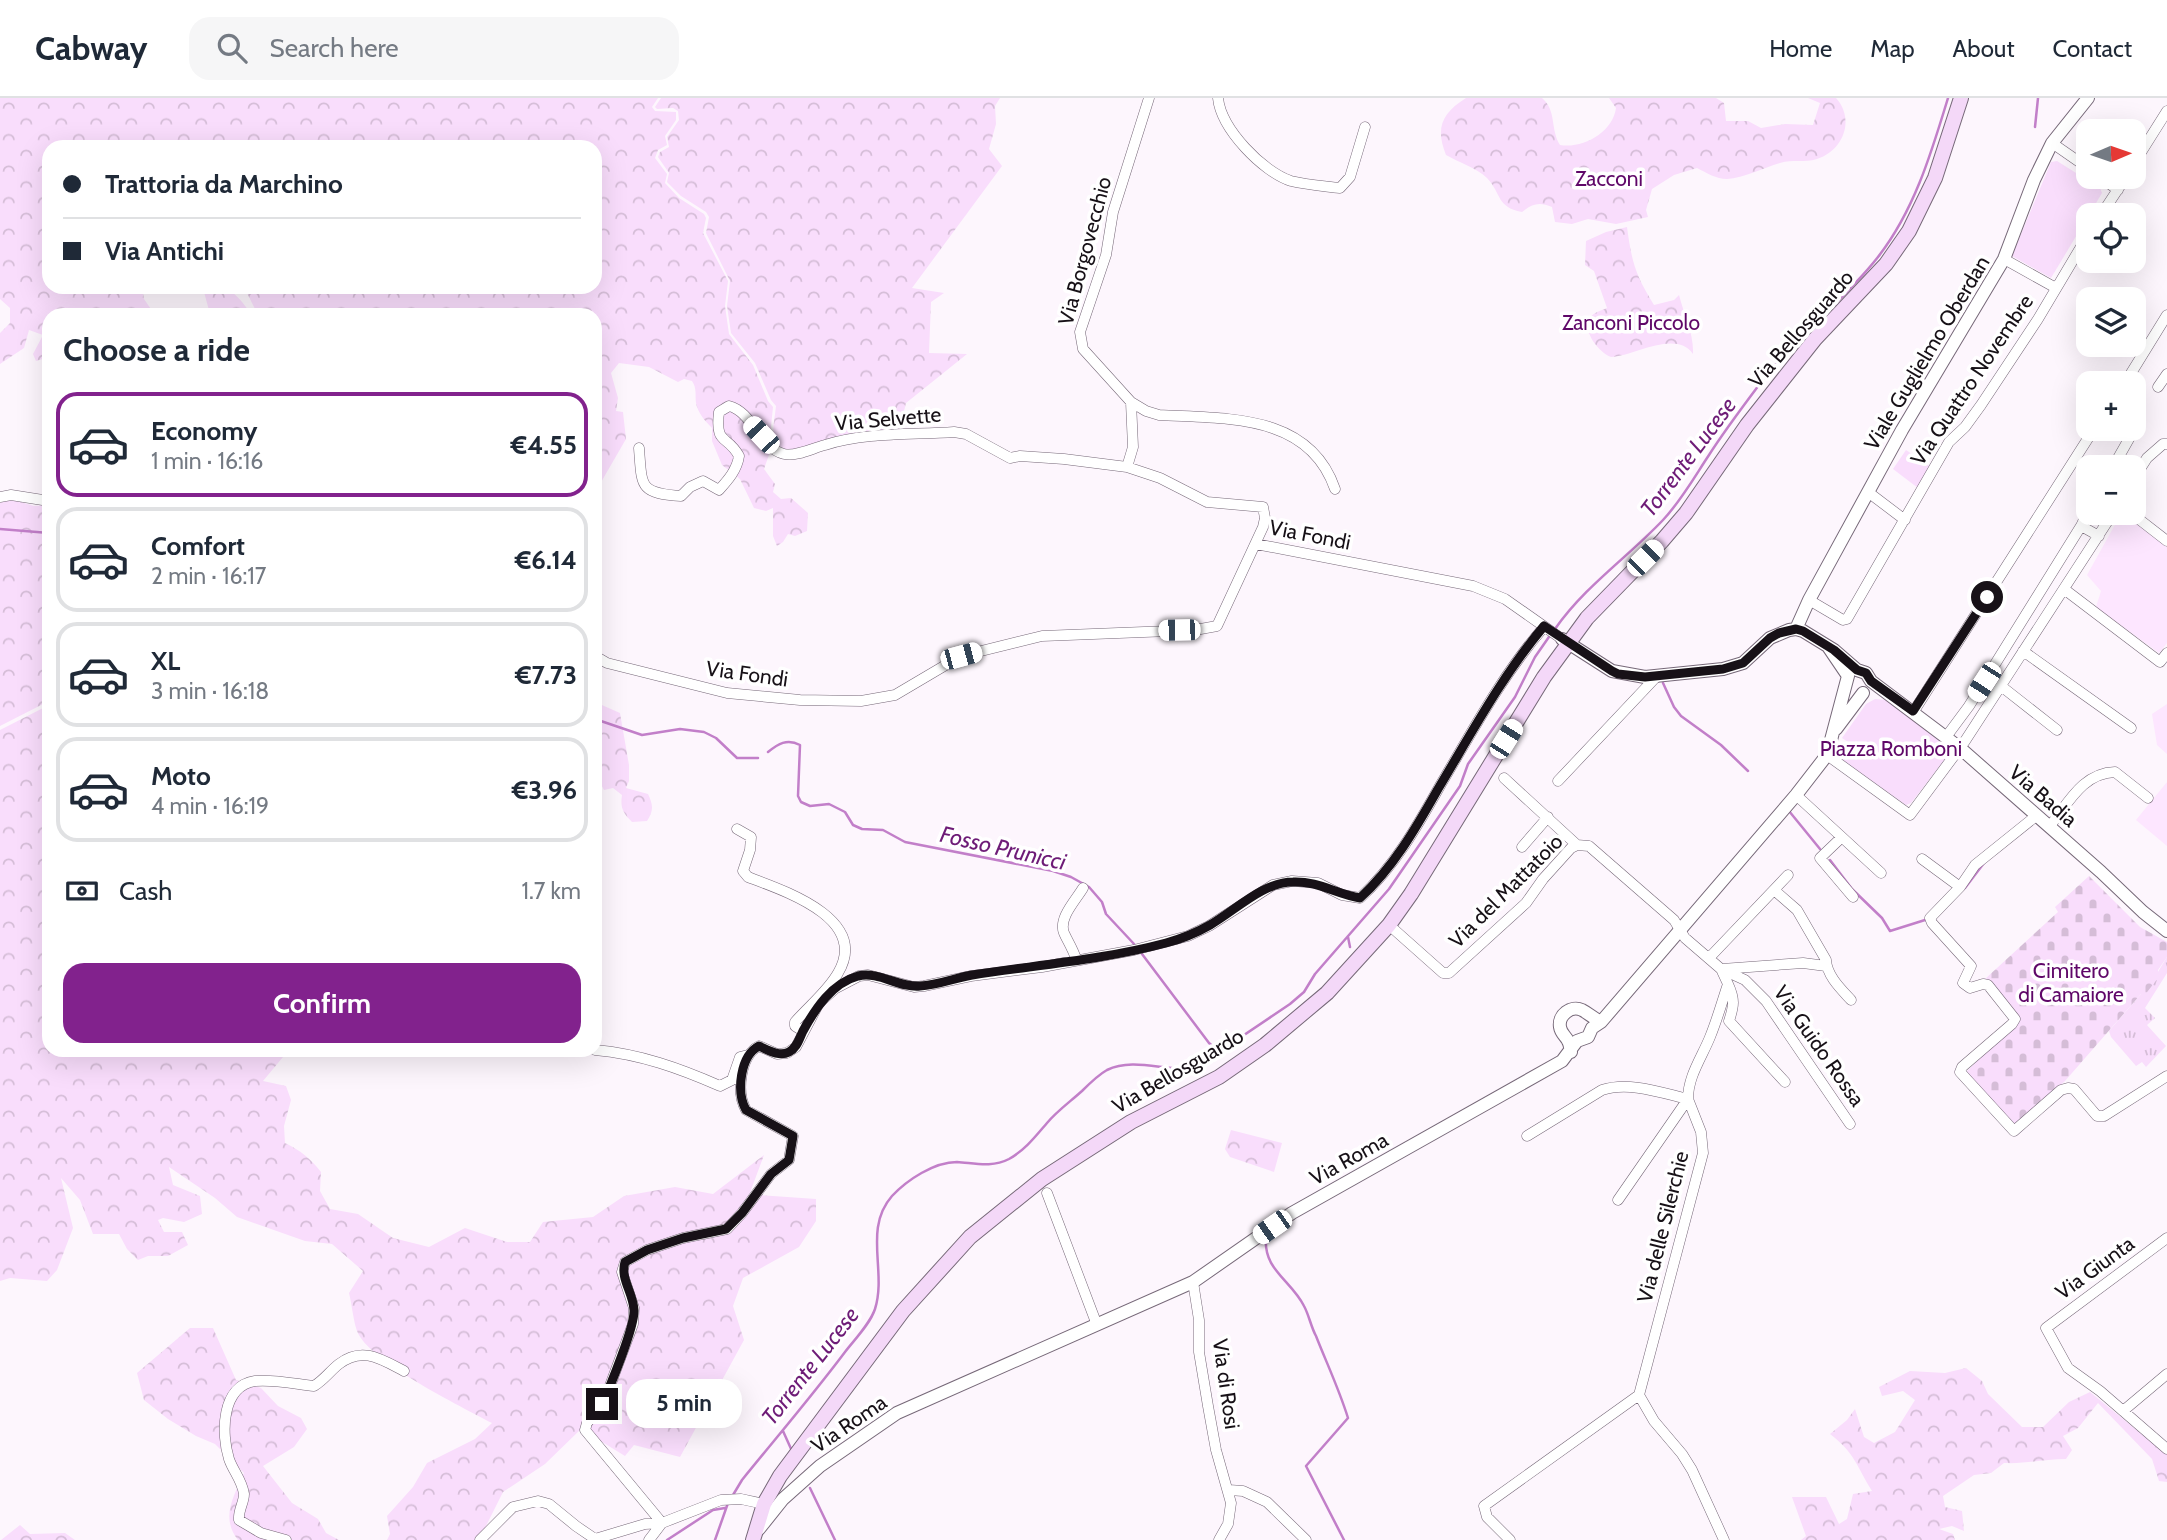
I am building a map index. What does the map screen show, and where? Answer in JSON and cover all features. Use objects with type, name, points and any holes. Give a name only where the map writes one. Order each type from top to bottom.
[{"type":"main road","name":"Via Bellosguardo","points":[[755,1537],[764,1504],[778,1480],[903,1311],[971,1237],[1053,1172],[1131,1122],[1219,1077],[1265,1045],[1327,993],[1389,925],[1411,894],[1565,641],[1686,513],[1747,425],[1806,350],[1886,264],[1909,231],[1928,196],[1961,98]]},
{"type":"street","name":"Via Borgovecchio","points":[[1131,402],[1083,349],[1080,332],[1106,255],[1113,212],[1149,98]]},
{"type":"street","points":[[1218,98],[1223,115],[1234,134],[1269,171],[1293,181],[1340,188],[1350,177],[1365,127]]},
{"type":"street","name":"Viale Guglielmo Oberdan","points":[[1796,629],[1868,492],[2004,259],[2034,180],[2052,143],[2088,98]]},
{"type":"street","points":[[2146,144],[2167,111]]},
{"type":"street","points":[[2052,143],[2076,160]]},
{"type":"street","points":[[2109,203],[2118,190]]},
{"type":"street","name":"Via Quattro Novembre","points":[[1809,600],[1843,620],[1847,619],[1949,442],[1982,405],[2076,255]]},
{"type":"street","points":[[2004,259],[2056,288]]},
{"type":"street","points":[[2132,371],[2167,315]]},
{"type":"street","points":[[2158,387],[2167,374]]},
{"type":"street","points":[[1131,402],[1133,447],[1127,467],[1160,478],[1207,502],[1263,507],[1265,518],[1256,544]]},
{"type":"street","points":[[1131,402],[1159,415],[1255,423],[1288,433],[1325,467],[1335,489]]},
{"type":"street","name":"Via Selvette","points":[[639,448],[641,475],[645,487],[656,494],[681,496],[690,487],[703,481],[719,490],[738,464],[736,449],[722,440],[718,427],[719,412],[729,406],[738,408],[772,449],[791,456],[830,443],[860,438],[954,432],[965,434],[1010,458],[1020,456],[1064,459],[1127,467]]},
{"type":"street","points":[[1913,711],[2086,441]]},
{"type":"street","points":[[2146,460],[2163,444],[2167,444]]},
{"type":"street","points":[[1868,492],[1905,520]]},
{"type":"street","points":[[0,497],[11,495],[42,500]]},
{"type":"street","points":[[1827,755],[1910,815],[1960,747],[2106,525]]},
{"type":"street","points":[[2146,525],[2167,541]]},
{"type":"street","points":[[1946,737],[1969,706],[2081,526],[2099,536]]},
{"type":"street","name":"Via Fondi","points":[[602,660],[727,693],[800,700],[868,700],[895,695],[961,656],[1042,636],[1195,630],[1217,626],[1256,544],[1473,586],[1505,599],[1618,674],[1645,677],[1723,669],[1743,663],[1779,633],[1796,629]]},
{"type":"street","points":[[2064,589],[2160,662],[2167,653]]},
{"type":"street","points":[[602,1051],[656,1060],[720,1086],[732,1080],[740,1057],[748,1055],[759,1046],[777,1054],[788,1053],[796,1047],[819,1003],[836,988],[859,976],[867,975],[914,987],[1138,949],[1188,936],[1209,926],[1273,885],[1292,881],[1318,883],[1342,895],[1360,898],[1378,881],[1416,827],[1524,650],[1544,626]]},
{"type":"street","name":"Via Badia","points":[[1796,629],[1834,650],[1851,677],[1853,692],[1867,688],[1890,694],[1913,711],[1960,747],[2167,931]]},
{"type":"street","points":[[2023,651],[2131,728]]},
{"type":"street","name":"Via Badia","points":[[1851,677],[1866,673],[1867,688]]},
{"type":"street","points":[[1558,781],[1657,676]]},
{"type":"street","name":"Via Roma","points":[[755,1537],[783,1499],[802,1479],[897,1413],[1193,1282],[1292,1213],[1562,1060],[1572,1044],[1588,1037],[1594,1022],[1680,930],[1827,755],[1840,700],[1851,677]]},
{"type":"street","points":[[2001,686],[2057,730]]},
{"type":"street","name":"Via Roma","points":[[1833,732],[1867,688]]},
{"type":"street","points":[[2049,827],[2085,781],[2102,772],[2115,772],[2148,798]]},
{"type":"street","points":[[1504,778],[1577,845]]},
{"type":"street","points":[[1796,794],[1881,873]]},
{"type":"street","points":[[2036,816],[1975,865],[1960,887],[1930,918],[1971,966],[1963,983],[1970,988],[1988,985],[2015,1019],[1962,1067],[1960,1072],[2014,1131],[2061,1090],[2074,1089],[2097,1116],[2104,1116],[2167,1076]]},
{"type":"street","points":[[1522,847],[1548,817]]},
{"type":"street","points":[[737,829],[751,837],[743,871],[748,877],[806,901],[824,912],[846,944],[847,952],[840,971],[795,1022],[795,1026],[803,1031]]},
{"type":"street","points":[[1842,837],[1820,858],[1853,897]]},
{"type":"street","name":"Via del Mattatoio","points":[[1389,925],[1443,973],[1449,974],[1526,903],[1547,874],[1577,845],[1589,846],[1674,920],[1680,930]]},
{"type":"street","points":[[1922,859],[1960,887]]},
{"type":"street","points":[[1709,958],[1788,875]]},
{"type":"street","points":[[1076,959],[1062,925],[1065,915],[1083,888]]},
{"type":"street","points":[[1774,890],[1797,910],[1826,960],[1833,979],[1851,1000]]},
{"type":"street","points":[[1680,930],[1685,938],[1721,969],[1734,996],[1735,1005],[1729,1021],[1785,1082]]},
{"type":"street","points":[[1721,969],[1803,963],[1826,966]]},
{"type":"street","name":"Via Guido Rossa","points":[[1721,969],[1745,980],[1766,1001],[1850,1124]]},
{"type":"street","points":[[1618,1200],[1688,1099],[1698,1060],[1709,1039],[1728,984]]},
{"type":"street","points":[[1572,1044],[1560,1027],[1562,1016],[1566,1012],[1582,1010],[1594,1022]]},
{"type":"street","points":[[662,1523],[585,1430],[608,1391],[633,1324],[634,1308],[622,1272],[625,1262],[647,1250],[683,1238],[726,1229],[742,1213],[771,1174],[789,1160],[793,1136],[746,1110],[742,1104],[743,1074],[748,1055]]},
{"type":"street","points":[[1527,1136],[1611,1087],[1638,1088],[1688,1099]]},
{"type":"street","name":"Via delle Silerchie","points":[[1639,1395],[1703,1153],[1702,1132],[1688,1099]]},
{"type":"street","points":[[1047,1193],[1097,1325]]},
{"type":"street","name":"Via Giunta","points":[[2123,1411],[2068,1368],[2046,1328],[2167,1238]]},
{"type":"street","name":"Via di Rosi","points":[[1193,1282],[1199,1320],[1199,1352],[1206,1393],[1216,1450],[1229,1490]]},
{"type":"street","points":[[286,1540],[261,1533],[239,1520],[244,1493],[241,1481],[229,1460],[226,1439],[225,1420],[231,1397],[239,1387],[254,1381],[314,1386],[341,1363],[361,1353],[372,1355],[404,1371]]},
{"type":"street","points":[[2167,1374],[2123,1411],[2167,1449]]},
{"type":"street","points":[[1510,1540],[1487,1517],[1484,1506],[1639,1395],[1654,1421],[1692,1470],[1724,1540]]},
{"type":"street","points":[[794,1458],[793,1467],[802,1479]]},
{"type":"street","name":"Via Roma","points":[[778,1480],[802,1479]]},
{"type":"street","points":[[1219,1540],[1228,1524],[1231,1503],[1229,1490],[1243,1491],[1267,1502],[1306,1540]]},
{"type":"street","points":[[480,1540],[513,1507],[538,1501],[549,1504],[595,1539],[645,1524],[662,1523],[721,1500],[741,1499],[764,1504],[783,1499]]},
{"type":"street","points":[[649,1540],[662,1523]]},
{"type":"shaded area","points":[[2115,525],[2140,525],[2167,547],[2167,643],[2159,653],[2096,607],[2101,591],[2087,575]]},
{"type":"shaded area","points":[[2167,704],[2167,754],[2157,745],[2152,714]]},
{"type":"shaded area","points":[[2167,782],[2167,846],[2136,820]]},
{"type":"green space","points":[[0,98],[658,98],[652,107],[655,111],[676,112],[676,120],[665,136],[667,145],[658,150],[655,158],[667,174],[665,183],[679,198],[706,218],[703,233],[728,281],[725,306],[729,334],[753,365],[773,407],[771,449],[764,469],[775,484],[773,492],[781,499],[791,498],[808,513],[807,531],[795,536],[788,534],[777,546],[773,536],[773,508],[766,511],[754,508],[740,479],[722,465],[712,441],[712,428],[697,407],[692,381],[684,379],[678,382],[649,367],[619,363],[611,373],[618,398],[616,411],[623,412],[626,439],[602,481],[602,308],[254,308],[248,294],[602,294],[602,140],[42,140],[42,294],[143,294],[150,308],[42,308],[42,335],[29,330],[24,348],[0,364],[0,333],[10,323],[10,308],[0,299]]},
{"type":"green space","points":[[661,98],[1000,98],[995,106],[996,124],[989,149],[1002,166],[912,288],[944,293],[931,302],[929,353],[967,354],[906,403],[899,431],[789,451],[777,444],[773,427],[776,406],[755,363],[731,333],[727,306],[730,281],[706,233],[709,217],[667,182],[669,173],[658,157],[660,152],[669,147],[667,137],[679,120],[678,111],[673,108],[655,107]]},
{"type":"green space","name":"Zacconi","points":[[1466,98],[1542,98],[1552,114],[1560,145],[1569,146],[1596,137],[1609,124],[1616,108],[1609,98],[1716,98],[1724,103],[1726,121],[1748,121],[1761,128],[1785,124],[1813,125],[1820,103],[1808,98],[1836,98],[1842,106],[1845,124],[1844,133],[1834,149],[1817,159],[1785,162],[1727,179],[1715,177],[1697,168],[1674,175],[1652,189],[1646,210],[1648,217],[1616,224],[1588,219],[1572,224],[1555,222],[1552,207],[1548,205],[1537,204],[1522,212],[1508,207],[1483,174],[1446,155],[1441,137],[1443,122],[1451,109]]},
{"type":"green space","points":[[2057,161],[2076,173],[2076,189],[2100,189],[2102,193],[2096,203],[2076,203],[2076,236],[2051,278],[2012,256],[2051,162]]},
{"type":"green space","name":"Zanconi Piccolo","points":[[1627,227],[1635,268],[1654,305],[1674,300],[1679,295],[1690,332],[1693,354],[1686,347],[1666,344],[1611,357],[1598,347],[1590,336],[1590,317],[1607,308],[1594,271],[1585,265],[1586,241]]},
{"type":"green space","points":[[205,294],[234,294],[246,308],[208,308]]},
{"type":"green space","points":[[42,337],[42,359],[36,361],[33,354]]},
{"type":"green space","points":[[1906,450],[1931,467],[1918,488],[1893,469]]},
{"type":"green space","points":[[11,499],[34,506],[42,505],[42,705],[0,726],[0,503]]},
{"type":"green space","name":"Piazza Romboni","points":[[1875,699],[1886,700],[1950,747],[1949,754],[1911,803],[1906,805],[1838,757],[1848,742],[1842,738],[1866,704]]},
{"type":"green space","points":[[602,705],[620,713],[629,765],[626,788],[648,794],[652,808],[647,821],[632,822],[623,810],[622,795],[613,788],[604,790]]},
{"type":"green space","points":[[42,709],[42,1057],[283,1057],[263,1081],[286,1086],[291,1100],[284,1126],[285,1143],[305,1155],[321,1172],[320,1191],[330,1209],[358,1214],[393,1238],[429,1247],[465,1228],[507,1242],[530,1242],[543,1222],[593,1217],[624,1196],[675,1187],[713,1194],[764,1155],[748,1198],[730,1220],[760,1195],[816,1199],[816,1221],[799,1247],[743,1278],[733,1306],[744,1340],[680,1457],[634,1445],[625,1456],[581,1429],[545,1464],[503,1492],[479,1540],[387,1540],[390,1534],[387,1516],[413,1487],[427,1463],[475,1439],[492,1423],[417,1382],[365,1343],[354,1322],[349,1293],[363,1271],[332,1244],[305,1241],[237,1217],[215,1198],[169,1167],[173,1185],[200,1196],[202,1214],[184,1222],[163,1218],[158,1220],[164,1232],[182,1232],[188,1245],[168,1256],[148,1256],[138,1260],[127,1249],[119,1234],[93,1234],[80,1200],[61,1178],[73,1228],[57,1270],[47,1281],[10,1278],[0,1281],[0,730]]},
{"type":"green space","name":"Cimitero di Camaiore","points":[[2089,876],[2140,927],[2167,942],[2167,957],[2158,970],[2158,978],[2144,996],[2141,994],[2065,1081],[2012,1127],[1965,1073],[2020,1019],[1985,979],[2058,912],[2055,907]]},
{"type":"green space","points":[[2167,957],[2167,973],[2145,1008],[2155,1018],[2147,1025],[2166,1046],[2146,1067],[2142,1062],[2136,1066],[2109,1031],[2142,993],[2144,995]]},
{"type":"green space","points":[[1231,1130],[1282,1143],[1274,1172],[1230,1157],[1225,1149]]},
{"type":"green space","points":[[190,1328],[213,1328],[236,1380],[261,1388],[278,1406],[301,1418],[307,1429],[294,1447],[263,1466],[292,1503],[318,1519],[326,1533],[339,1540],[238,1540],[229,1515],[244,1473],[215,1444],[168,1419],[144,1400],[137,1373]]},
{"type":"green space","points":[[1966,1368],[1982,1381],[1988,1394],[2022,1427],[2043,1427],[2069,1402],[2090,1392],[2144,1436],[2167,1444],[2167,1482],[2159,1481],[2152,1459],[2098,1403],[2078,1428],[2063,1436],[2072,1450],[2066,1459],[2004,1463],[1991,1473],[1974,1475],[1943,1496],[1945,1507],[1962,1511],[1964,1531],[1952,1526],[1939,1529],[1953,1534],[1955,1540],[1801,1540],[1806,1536],[1792,1497],[1826,1497],[1839,1524],[1847,1519],[1853,1494],[1872,1491],[1850,1454],[1830,1434],[1847,1420],[1855,1409],[1864,1437],[1874,1443],[1895,1432],[1915,1400],[1903,1391],[1882,1396],[1879,1387],[1910,1371],[1945,1373]]},
{"type":"green space","points":[[20,1525],[30,1534],[65,1533],[75,1540],[1,1540]]},
{"type":"waterway","name":"Torrente Lucese","points":[[1555,629],[1580,599],[1670,513],[1762,381],[1878,257],[1902,221],[1911,201],[1928,161],[1948,98]]},
{"type":"waterway","points":[[2035,127],[2038,98]]},
{"type":"waterway","name":"Fosso Prunicci","points":[[0,529],[42,532]]},
{"type":"waterway","name":"Torrente Lucese","points":[[733,1495],[742,1480],[873,1315],[879,1280],[879,1222],[883,1209],[892,1196],[913,1178],[939,1165],[957,1162],[990,1164],[1009,1159],[1107,1070],[1128,1065],[1195,1068],[1290,1004],[1304,992],[1315,974],[1389,889],[1460,786],[1468,764],[1515,697],[1535,657],[1551,634]]},
{"type":"waterway","points":[[1663,683],[1681,716],[1721,745],[1748,771]]},
{"type":"waterway","name":"Fosso Prunicci","points":[[602,721],[642,735],[680,729],[704,732],[716,738],[737,758],[758,758]]},
{"type":"waterway","name":"Fosso Prunicci","points":[[768,752],[783,743],[800,745],[798,796],[801,802],[810,806],[829,804],[845,812],[853,825],[862,829],[883,830],[905,842],[1053,871],[1071,877],[1089,887],[1102,902],[1106,914],[1135,945]]},
{"type":"waterway","points":[[1789,811],[1820,849]]},
{"type":"waterway","points":[[1830,860],[1852,889],[1882,918],[1890,931],[1925,920]]},
{"type":"waterway","points":[[1965,888],[1984,863]]},
{"type":"waterway","points":[[1348,937],[1350,947]]},
{"type":"waterway","name":"Fosso Prunicci","points":[[1139,950],[1209,1043],[1219,1052]]},
{"type":"waterway","points":[[1266,1237],[1266,1248],[1273,1266],[1299,1297],[1306,1310],[1348,1418],[1306,1466],[1344,1540]]},
{"type":"waterway","points":[[783,1431],[792,1451]]},
{"type":"waterway","points":[[810,1488],[835,1540]]},
{"type":"waterway","name":"Torrente Lucese","points":[[715,1540],[728,1503]]},
{"type":"waterway","points":[[667,1540],[713,1510],[725,1508]]},
{"type":"route","points":[[602,1404],[633,1324],[634,1308],[622,1272],[625,1262],[647,1250],[683,1238],[726,1229],[742,1213],[771,1174],[789,1160],[793,1136],[746,1110],[742,1104],[741,1088],[748,1055],[759,1046],[777,1054],[788,1053],[796,1047],[819,1003],[850,979],[867,975],[914,987],[924,986],[1134,950],[1188,936],[1209,926],[1273,885],[1292,881],[1318,883],[1342,895],[1360,898],[1378,881],[1416,827],[1487,707],[1524,650],[1544,626],[1612,671],[1645,677],[1723,669],[1743,663],[1757,653],[1770,638],[1796,629],[1834,650],[1913,711],[1987,597]]}]
